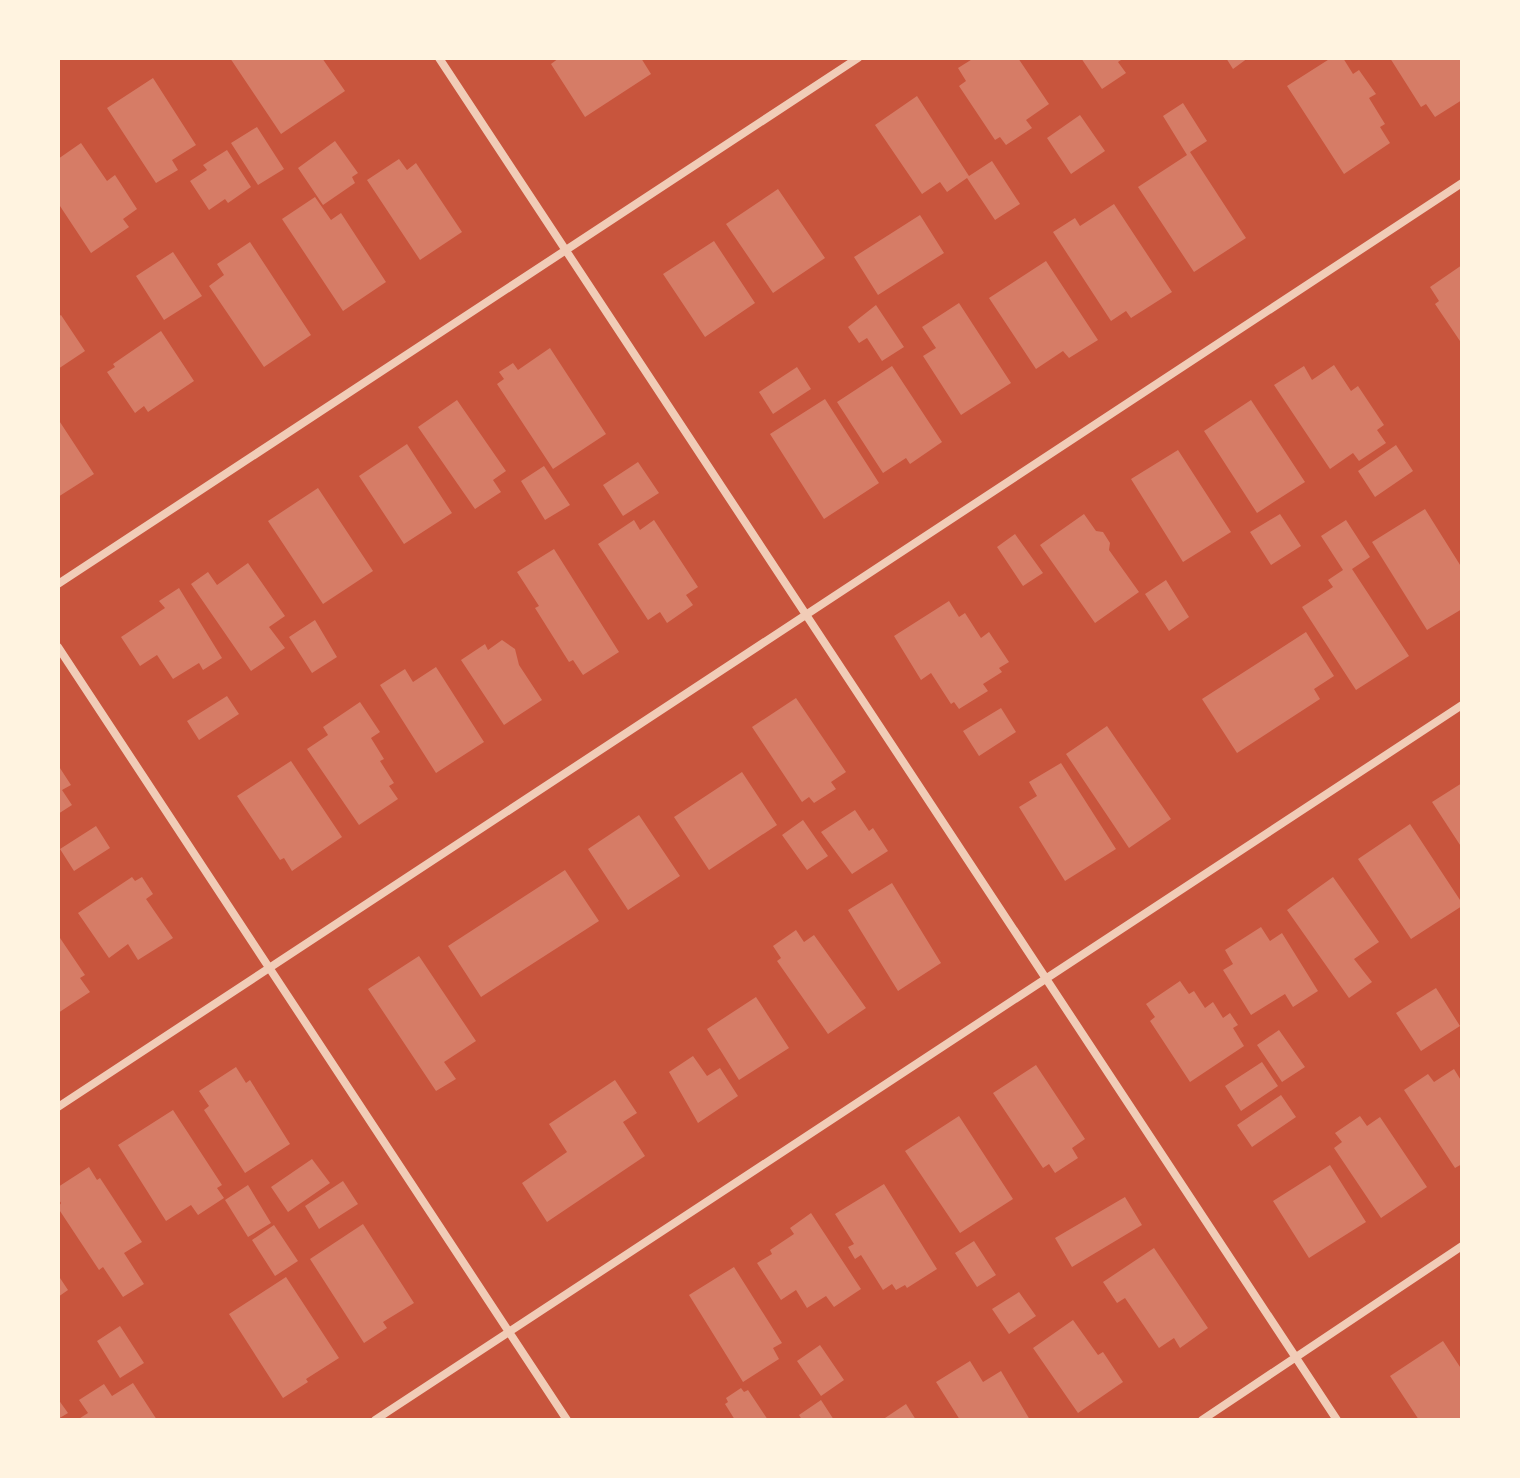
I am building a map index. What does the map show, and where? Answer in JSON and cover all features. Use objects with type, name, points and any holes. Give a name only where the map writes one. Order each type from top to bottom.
[{"type":"street","points":[[439,58],[1337,1420]]},
{"type":"street","points":[[58,584],[858,58]]},
{"type":"street","points":[[58,1107],[1462,183]]},
{"type":"street","points":[[58,647],[567,1420]]},
{"type":"street","points":[[375,1420],[1462,705]]},
{"type":"street","points":[[1202,1420],[1462,1246]]},
{"type":"building","points":[[230,58],[322,58],[345,91],[281,134]]},
{"type":"building","points":[[559,58],[641,58],[651,74],[585,117],[551,64]]},
{"type":"building","points":[[974,58],[1018,58],[1049,104],[1026,120],[1032,128],[1006,145],[1000,137],[995,140],[959,86],[966,81],[958,68]]},
{"type":"building","points":[[1081,58],[1124,58],[1118,62],[1126,73],[1102,89]]},
{"type":"building","points":[[1226,58],[1248,58],[1233,69]]},
{"type":"building","points":[[1331,58],[1343,58],[1353,74],[1359,70],[1376,94],[1369,98],[1385,124],[1380,127],[1390,143],[1344,174],[1287,86]]},
{"type":"building","points":[[1390,58],[1462,58],[1462,100],[1435,117],[1426,104],[1421,107]]},
{"type":"building","points":[[153,78],[196,145],[172,160],[178,170],[156,183],[107,108]]},
{"type":"building","points":[[917,96],[969,176],[992,161],[1020,204],[995,220],[967,178],[947,192],[940,182],[922,194],[875,125]]},
{"type":"building","points":[[1183,103],[1207,141],[1190,152],[1246,238],[1194,272],[1138,187],[1187,155],[1163,116]]},
{"type":"building","points":[[1080,115],[1105,151],[1071,174],[1047,138]]},
{"type":"building","points":[[257,127],[284,169],[258,185],[231,143]]},
{"type":"building","points":[[335,141],[358,173],[352,177],[355,183],[323,205],[298,168]]},
{"type":"building","points":[[81,143],[107,181],[115,175],[137,209],[123,219],[129,227],[91,253],[58,203],[58,159]]},
{"type":"building","points":[[227,150],[251,187],[228,203],[225,199],[209,210],[190,181],[207,170],[203,165]]},
{"type":"building","points":[[399,159],[407,170],[416,163],[462,232],[420,260],[367,180]]},
{"type":"building","points":[[778,189],[825,258],[773,293],[726,224]]},
{"type":"building","points":[[315,197],[331,220],[341,213],[386,282],[343,311],[282,219]]},
{"type":"building","points":[[1114,204],[1172,292],[1131,318],[1126,311],[1111,321],[1053,232],[1075,218],[1080,226]]},
{"type":"building","points":[[920,215],[944,253],[878,295],[854,257]]},
{"type":"building","points":[[714,241],[755,303],[705,337],[663,274]]},
{"type":"building","points":[[250,242],[311,335],[264,367],[209,286],[224,275],[217,264]]},
{"type":"building","points":[[173,252],[202,296],[164,320],[136,276]]},
{"type":"building","points":[[1046,261],[1098,340],[1069,358],[1063,351],[1036,369],[989,298]]},
{"type":"building","points":[[1462,265],[1462,344],[1435,304],[1439,301],[1430,287]]},
{"type":"building","points":[[959,303],[1011,383],[961,415],[923,356],[936,348],[922,327]]},
{"type":"building","points":[[876,305],[904,347],[882,361],[867,338],[859,343],[848,327]]},
{"type":"building","points":[[61,315],[85,351],[58,369],[58,317]]},
{"type":"building","points":[[161,331],[194,381],[148,412],[144,406],[135,413],[107,372],[115,367],[113,364]]},
{"type":"building","points":[[550,348],[606,434],[553,469],[497,384],[504,379],[499,372],[513,363],[518,370]]},
{"type":"building","points":[[1334,365],[1351,391],[1358,386],[1384,425],[1377,430],[1386,443],[1359,461],[1353,453],[1330,469],[1274,385],[1304,366],[1312,380]]},
{"type":"building","points":[[892,366],[942,442],[910,464],[906,458],[883,473],[837,402]]},
{"type":"building","points":[[797,367],[811,389],[773,414],[759,392]]},
{"type":"building","points":[[825,399],[879,483],[824,519],[770,434]]},
{"type":"building","points":[[457,400],[506,471],[493,480],[501,492],[475,509],[418,427]]},
{"type":"building","points":[[1251,400],[1305,482],[1257,513],[1204,431]]},
{"type":"building","points":[[58,419],[94,474],[58,497]]},
{"type":"building","points":[[407,444],[452,513],[404,544],[359,476]]},
{"type":"building","points":[[1396,445],[1413,471],[1375,497],[1358,471]]},
{"type":"building","points":[[1178,450],[1231,532],[1183,562],[1131,479]]},
{"type":"building","points":[[638,462],[659,493],[623,516],[603,485]]},
{"type":"building","points":[[544,466],[570,505],[545,520],[521,481]]},
{"type":"building","points":[[318,488],[373,571],[323,604],[268,521]]},
{"type":"building","points":[[1425,509],[1462,568],[1462,609],[1427,630],[1372,542]]},
{"type":"building","points":[[1084,514],[1096,531],[1103,532],[1110,543],[1109,550],[1139,592],[1095,623],[1040,545]]},
{"type":"building","points":[[1280,514],[1301,546],[1271,565],[1250,532]]},
{"type":"building","points":[[634,520],[640,530],[654,520],[698,587],[686,595],[693,605],[667,623],[660,612],[648,620],[598,544]]},
{"type":"building","points":[[1346,520],[1370,557],[1352,569],[1409,656],[1356,690],[1302,607],[1333,587],[1328,580],[1343,570],[1321,536]]},
{"type":"building","points":[[1015,534],[1043,573],[1023,586],[997,547]]},
{"type":"building","points":[[554,549],[619,652],[583,675],[573,660],[569,662],[535,608],[539,606],[517,572]]},
{"type":"building","points":[[248,563],[285,616],[269,627],[285,648],[251,671],[191,584],[208,572],[217,585]]},
{"type":"building","points":[[1166,580],[1189,617],[1169,631],[1145,594]]},
{"type":"building","points":[[179,588],[222,658],[203,670],[199,663],[173,679],[157,655],[140,666],[121,637],[165,608],[159,601]]},
{"type":"building","points":[[949,601],[959,617],[965,613],[981,638],[989,632],[1009,662],[999,668],[1002,672],[983,684],[988,691],[959,709],[954,702],[951,704],[931,673],[921,680],[894,636]]},
{"type":"building","points":[[315,620],[337,657],[312,673],[289,637]]},
{"type":"building","points":[[1306,632],[1334,676],[1314,689],[1320,699],[1237,753],[1202,699]]},
{"type":"building","points":[[502,640],[515,649],[519,665],[542,700],[504,725],[461,660],[485,644],[488,650]]},
{"type":"building","points":[[436,667],[484,742],[436,773],[380,685],[405,669],[413,682]]},
{"type":"building","points":[[227,696],[239,714],[199,740],[187,721]]},
{"type":"building","points":[[796,698],[846,772],[831,782],[836,789],[814,803],[809,797],[802,802],[752,727]]},
{"type":"building","points":[[360,702],[380,732],[371,738],[384,759],[380,761],[394,783],[389,786],[398,799],[359,825],[307,749],[328,735],[323,727]]},
{"type":"building","points":[[1001,708],[1016,732],[979,756],[963,731]]},
{"type":"building","points":[[1107,726],[1171,819],[1129,848],[1066,754]]},
{"type":"building","points":[[291,761],[342,837],[292,871],[284,858],[280,860],[237,796]]},
{"type":"building","points":[[1061,763],[1116,849],[1065,881],[1019,807],[1037,796],[1029,782]]},
{"type":"building","points":[[58,765],[71,785],[62,790],[72,805],[58,814]]},
{"type":"building","points":[[742,772],[777,825],[709,870],[674,817]]},
{"type":"building","points":[[1462,783],[1462,848],[1432,802]]},
{"type":"building","points":[[855,810],[869,831],[873,828],[888,851],[852,874],[821,832]]},
{"type":"building","points":[[639,815],[680,876],[628,910],[588,849]]},
{"type":"building","points":[[803,820],[828,856],[807,870],[782,835]]},
{"type":"building","points":[[1410,824],[1462,903],[1462,906],[1411,939],[1358,859]]},
{"type":"building","points":[[96,826],[110,848],[74,871],[60,849]]},
{"type":"building","points":[[565,870],[599,921],[481,997],[448,946]]},
{"type":"building","points":[[132,877],[135,881],[142,877],[153,894],[146,899],[173,938],[138,960],[128,944],[109,958],[78,913]]},
{"type":"building","points":[[1333,877],[1379,942],[1354,959],[1372,982],[1349,998],[1287,910]]},
{"type":"building","points":[[892,883],[941,963],[898,991],[848,910]]},
{"type":"building","points":[[1261,927],[1270,941],[1282,933],[1318,991],[1293,1007],[1285,994],[1251,1015],[1223,970],[1233,964],[1225,950]]},
{"type":"building","points":[[796,930],[804,942],[814,935],[866,1008],[828,1034],[777,961],[781,958],[773,946]]},
{"type":"building","points":[[58,935],[85,975],[80,978],[90,992],[58,1013]]},
{"type":"building","points":[[419,956],[476,1041],[444,1062],[456,1079],[436,1091],[368,989]]},
{"type":"building","points":[[1180,981],[1189,994],[1194,991],[1205,1008],[1213,1002],[1223,1018],[1230,1013],[1238,1025],[1233,1028],[1244,1046],[1190,1082],[1150,1021],[1155,1017],[1146,1004]]},
{"type":"building","points":[[1436,988],[1460,1026],[1421,1051],[1396,1013]]},
{"type":"building","points":[[756,997],[789,1048],[739,1080],[707,1029]]},
{"type":"building","points":[[1279,1030],[1305,1067],[1282,1082],[1257,1045]]},
{"type":"building","points":[[693,1056],[707,1076],[720,1068],[738,1096],[698,1123],[669,1072]]},
{"type":"building","points":[[1262,1062],[1278,1086],[1241,1111],[1225,1086]]},
{"type":"building","points":[[1036,1065],[1085,1139],[1072,1148],[1078,1158],[1055,1173],[1049,1164],[1043,1168],[993,1093]]},
{"type":"building","points":[[236,1067],[246,1083],[250,1080],[290,1144],[245,1173],[204,1110],[209,1106],[199,1091]]},
{"type":"building","points":[[1454,1069],[1462,1082],[1462,1164],[1455,1168],[1404,1090],[1428,1074],[1434,1082]]},
{"type":"building","points":[[615,1080],[637,1113],[623,1122],[645,1156],[547,1222],[522,1183],[567,1152],[549,1124]]},
{"type":"building","points":[[1281,1095],[1296,1117],[1252,1147],[1237,1125]]},
{"type":"building","points":[[173,1110],[222,1185],[217,1188],[224,1198],[198,1215],[191,1205],[166,1221],[118,1145]]},
{"type":"building","points":[[959,1116],[1013,1199],[960,1233],[905,1151]]},
{"type":"building","points":[[1360,1116],[1367,1126],[1380,1117],[1427,1187],[1381,1218],[1334,1148],[1342,1142],[1335,1133]]},
{"type":"building","points":[[312,1159],[330,1183],[288,1212],[271,1187]]},
{"type":"building","points":[[1330,1165],[1366,1222],[1309,1258],[1273,1201]]},
{"type":"building","points":[[89,1167],[97,1180],[100,1178],[142,1242],[124,1253],[144,1284],[123,1297],[103,1267],[99,1270],[58,1208],[61,1203],[58,1187]]},
{"type":"building","points":[[343,1181],[358,1204],[319,1229],[305,1206]]},
{"type":"building","points":[[884,1184],[937,1269],[907,1288],[905,1285],[896,1290],[892,1284],[883,1290],[861,1255],[855,1259],[848,1247],[854,1244],[835,1214]]},
{"type":"building","points":[[248,1185],[271,1223],[248,1237],[225,1200]]},
{"type":"building","points":[[1125,1197],[1142,1225],[1072,1267],[1055,1238]]},
{"type":"building","points":[[811,1213],[861,1289],[834,1307],[826,1296],[807,1308],[796,1290],[781,1300],[757,1263],[794,1234],[790,1228]]},
{"type":"building","points":[[363,1224],[414,1303],[383,1322],[387,1328],[364,1343],[310,1259]]},
{"type":"building","points":[[274,1225],[298,1261],[275,1276],[252,1240]]},
{"type":"building","points":[[974,1241],[996,1275],[977,1287],[955,1253]]},
{"type":"building","points":[[1154,1248],[1208,1328],[1180,1348],[1174,1338],[1159,1348],[1125,1298],[1117,1303],[1103,1282]]},
{"type":"building","points":[[734,1267],[782,1343],[773,1348],[779,1359],[743,1382],[689,1295]]},
{"type":"building","points":[[58,1275],[68,1290],[58,1297]]},
{"type":"building","points":[[286,1277],[339,1358],[283,1398],[229,1314]]},
{"type":"building","points":[[1019,1292],[1036,1316],[1009,1334],[992,1309]]},
{"type":"building","points":[[1073,1320],[1098,1355],[1103,1352],[1123,1382],[1078,1413],[1033,1348]]},
{"type":"building","points":[[120,1326],[144,1363],[120,1378],[97,1341]]},
{"type":"building","points":[[1443,1341],[1462,1370],[1462,1420],[1419,1420],[1390,1376]]},
{"type":"building","points":[[820,1345],[844,1380],[821,1396],[797,1361]]},
{"type":"building","points":[[970,1361],[983,1382],[1001,1371],[1030,1420],[960,1420],[936,1382]]},
{"type":"building","points":[[133,1383],[157,1420],[77,1420],[88,1413],[79,1400],[104,1384],[112,1396]]},
{"type":"building","points":[[741,1388],[744,1392],[748,1390],[768,1420],[735,1420],[725,1404],[728,1402],[726,1398]]},
{"type":"building","points":[[58,1399],[68,1413],[58,1419]]},
{"type":"building","points":[[821,1400],[834,1420],[802,1420],[799,1415]]},
{"type":"building","points":[[906,1404],[916,1420],[882,1420]]}]
